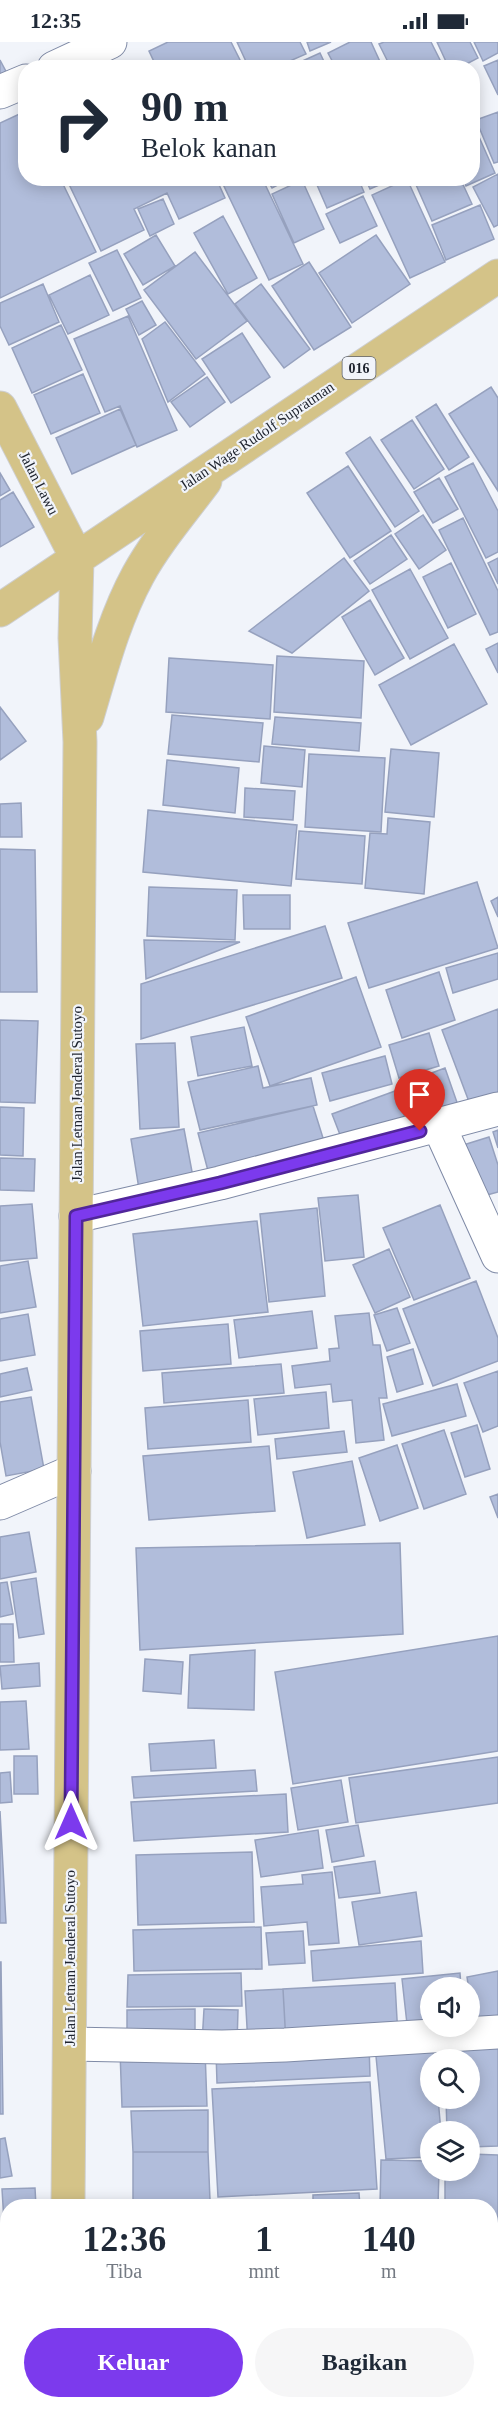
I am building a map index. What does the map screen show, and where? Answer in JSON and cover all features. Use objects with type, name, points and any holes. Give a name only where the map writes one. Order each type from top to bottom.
[{"type":"main road","name":"Jalan Wage Rudolf Supratman","points":[[0,610],[220,460],[498,276]]},
{"type":"main road","name":"Jalan Lawu","points":[[0,408],[77,558]]},
{"type":"main road","name":"016","points":[[80,742],[124,602],[138,574],[220,460]]},
{"type":"main road","name":"Jalan Letnan Jenderal Sutoyo","points":[[68,2199],[80,742],[75,638],[77,558]]},
{"type":"street","points":[[71,60],[110,42]]},
{"type":"street","points":[[0,92],[18,84]]},
{"type":"street","points":[[76,1216],[220,1183],[498,1109]]},
{"type":"street","points":[[439,1126],[498,1256]]},
{"type":"street","points":[[0,1503],[74,1471]]},
{"type":"street","points":[[70,2044],[274,2046],[498,2032]]},
{"type":"building","points":[[168,42],[231,42],[240,60],[153,60],[149,51]]},
{"type":"building","points":[[237,42],[300,42],[306,54],[292,60],[245,60]]},
{"type":"building","points":[[307,42],[331,42],[310,51]]},
{"type":"building","points":[[350,42],[371,42],[379,60],[332,60],[328,53]]},
{"type":"building","points":[[384,42],[431,42],[440,60],[387,60],[379,44]]},
{"type":"building","points":[[437,42],[470,42],[478,58],[474,60],[445,60]]},
{"type":"building","points":[[474,42],[498,42],[498,53],[483,61]]},
{"type":"building","points":[[320,53],[323,60],[305,60]]},
{"type":"building","points":[[0,60],[10,79],[0,84]]},
{"type":"building","points":[[498,60],[498,95],[484,66]]},
{"type":"building","points":[[498,112],[498,162],[494,163],[480,130],[480,119]]},
{"type":"building","points":[[18,115],[18,186],[64,186],[96,252],[0,298],[0,123]]},
{"type":"building","points":[[480,139],[495,173],[480,180]]},
{"type":"building","points":[[498,174],[498,225],[494,227],[473,187],[480,186],[480,183]]},
{"type":"building","points":[[70,186],[220,186],[225,198],[179,219],[167,193],[134,209],[144,230],[101,251]]},
{"type":"building","points":[[224,186],[266,186],[303,264],[269,280]]},
{"type":"building","points":[[289,186],[305,186],[324,229],[294,243],[272,194]]},
{"type":"building","points":[[317,186],[361,186],[364,192],[327,208]]},
{"type":"building","points":[[392,186],[410,186],[445,262],[410,278],[372,195]]},
{"type":"building","points":[[417,186],[464,186],[472,204],[432,221]]},
{"type":"building","points":[[363,196],[377,226],[340,243],[326,214]]},
{"type":"building","points":[[163,199],[174,224],[150,236],[138,209]]},
{"type":"building","points":[[480,205],[494,239],[446,260],[432,225]]},
{"type":"building","points":[[223,216],[257,278],[228,294],[194,233]]},
{"type":"building","points":[[156,235],[175,266],[143,285],[124,254]]},
{"type":"building","points":[[376,235],[410,284],[352,323],[319,273]]},
{"type":"building","points":[[117,250],[141,298],[113,311],[89,263]]},
{"type":"building","points":[[195,252],[247,321],[196,359],[144,290]]},
{"type":"building","points":[[309,262],[351,327],[314,350],[272,286]]},
{"type":"building","points":[[90,275],[109,315],[68,334],[49,295]]},
{"type":"building","points":[[43,284],[59,322],[9,345],[0,326],[0,303]]},
{"type":"building","points":[[261,284],[310,349],[284,368],[235,304]]},
{"type":"building","points":[[142,301],[156,325],[139,335],[126,309]]},
{"type":"building","points":[[128,316],[177,430],[137,447],[120,406],[105,412],[74,339]]},
{"type":"building","points":[[165,322],[205,374],[168,402],[142,339]]},
{"type":"building","points":[[61,325],[82,370],[32,393],[12,348]]},
{"type":"building","points":[[242,333],[270,377],[231,403],[202,359]]},
{"type":"building","points":[[83,374],[100,413],[51,434],[34,395]]},
{"type":"building","points":[[207,377],[225,402],[190,427],[171,402]]},
{"type":"building","points":[[491,387],[498,398],[498,491],[449,414]]},
{"type":"building","points":[[436,404],[469,457],[449,470],[416,417]]},
{"type":"building","points":[[120,409],[136,445],[72,474],[56,438]]},
{"type":"building","points":[[412,420],[444,469],[414,489],[381,440]]},
{"type":"building","points":[[370,437],[419,511],[395,527],[346,453]]},
{"type":"building","points":[[473,463],[498,511],[498,552],[486,558],[445,477]]},
{"type":"building","points":[[348,466],[391,531],[350,558],[307,493]]},
{"type":"building","points":[[0,473],[10,490],[0,496]]},
{"type":"building","points":[[439,478],[458,509],[433,523],[414,492]]},
{"type":"building","points":[[13,492],[34,527],[0,547],[0,500]]},
{"type":"building","points":[[423,515],[446,550],[419,569],[395,534]]},
{"type":"building","points":[[463,518],[498,591],[498,632],[490,635],[439,530]]},
{"type":"building","points":[[391,535],[407,559],[370,584],[354,561]]},
{"type":"building","points":[[344,558],[369,591],[292,653],[249,631]]},
{"type":"building","points":[[498,558],[498,584],[488,563]]},
{"type":"building","points":[[451,563],[476,614],[448,628],[423,577]]},
{"type":"building","points":[[410,569],[448,638],[410,659],[372,590]]},
{"type":"building","points":[[370,600],[404,658],[375,675],[342,617]]},
{"type":"building","points":[[498,643],[498,673],[486,649]]},
{"type":"building","points":[[454,644],[487,704],[411,745],[379,685]]},
{"type":"building","points":[[277,656],[364,661],[361,718],[274,712]]},
{"type":"building","points":[[169,658],[273,665],[270,719],[166,712]]},
{"type":"building","points":[[0,707],[26,741],[0,760]]},
{"type":"building","points":[[172,715],[263,723],[259,762],[168,754]]},
{"type":"building","points":[[275,717],[361,723],[359,751],[272,744]]},
{"type":"building","points":[[264,746],[305,750],[302,787],[261,783]]},
{"type":"building","points":[[391,749],[439,753],[434,817],[385,812]]},
{"type":"building","points":[[309,754],[385,758],[381,832],[305,827]]},
{"type":"building","points":[[167,760],[239,768],[235,813],[163,805]]},
{"type":"building","points":[[245,788],[295,791],[293,820],[244,817]]},
{"type":"building","points":[[21,803],[22,837],[0,837],[0,804]]},
{"type":"building","points":[[148,810],[297,825],[291,886],[143,872]]},
{"type":"building","points":[[388,818],[430,822],[424,894],[365,888],[370,833],[387,834]]},
{"type":"building","points":[[299,831],[365,836],[362,884],[296,879]]},
{"type":"building","points":[[0,849],[35,850],[37,992],[0,992]]},
{"type":"building","points":[[477,882],[498,948],[369,988],[348,923]]},
{"type":"building","points":[[149,887],[237,890],[235,940],[147,936]]},
{"type":"building","points":[[243,895],[290,895],[290,929],[244,929]]},
{"type":"building","points":[[498,897],[498,917],[491,901]]},
{"type":"building","points":[[325,926],[342,978],[141,1039],[141,984]]},
{"type":"building","points":[[144,940],[240,942],[146,979]]},
{"type":"building","points":[[498,953],[498,979],[453,993],[446,968]]},
{"type":"building","points":[[439,972],[455,1020],[402,1038],[386,990]]},
{"type":"building","points":[[356,977],[381,1047],[270,1086],[246,1017]]},
{"type":"building","points":[[498,1009],[498,1097],[471,1107],[442,1030]]},
{"type":"building","points":[[0,1020],[38,1021],[35,1103],[0,1102]]},
{"type":"building","points":[[244,1027],[252,1066],[198,1076],[191,1037]]},
{"type":"building","points":[[429,1033],[439,1066],[399,1078],[389,1045]]},
{"type":"building","points":[[175,1043],[179,1127],[140,1129],[136,1044]]},
{"type":"building","points":[[385,1056],[392,1084],[330,1101],[322,1073]]},
{"type":"building","points":[[258,1066],[263,1088],[311,1078],[317,1105],[200,1130],[188,1082]]},
{"type":"building","points":[[445,1068],[460,1111],[425,1124],[410,1081]]},
{"type":"building","points":[[395,1091],[407,1123],[344,1145],[332,1114]]},
{"type":"building","points":[[313,1106],[328,1154],[211,1182],[198,1133]]},
{"type":"building","points":[[0,1107],[24,1108],[23,1156],[0,1155]]},
{"type":"building","points":[[184,1129],[193,1177],[139,1189],[131,1139]]},
{"type":"building","points":[[498,1130],[498,1148],[493,1132]]},
{"type":"building","points":[[489,1137],[498,1165],[498,1192],[476,1198],[460,1146]]},
{"type":"building","points":[[0,1158],[35,1159],[34,1191],[0,1190]]},
{"type":"building","points":[[358,1195],[364,1257],[325,1261],[318,1198]]},
{"type":"building","points":[[32,1204],[37,1258],[0,1261],[0,1206]]},
{"type":"building","points":[[440,1205],[470,1278],[414,1300],[383,1228]]},
{"type":"building","points":[[317,1208],[325,1296],[269,1302],[260,1214]]},
{"type":"building","points":[[257,1221],[268,1312],[143,1326],[133,1234]]},
{"type":"building","points":[[389,1249],[410,1297],[375,1313],[353,1265]]},
{"type":"building","points":[[28,1261],[36,1307],[0,1313],[0,1266]]},
{"type":"building","points":[[476,1281],[498,1338],[498,1361],[433,1386],[403,1309]]},
{"type":"building","points":[[397,1308],[410,1343],[387,1351],[374,1315]]},
{"type":"building","points":[[312,1311],[317,1348],[239,1358],[234,1320]]},
{"type":"building","points":[[369,1313],[373,1345],[380,1345],[387,1398],[379,1398],[384,1440],[356,1443],[352,1400],[333,1402],[331,1384],[295,1388],[292,1366],[330,1361],[329,1349],[339,1348],[335,1316]]},
{"type":"building","points":[[28,1314],[35,1355],[0,1361],[0,1319]]},
{"type":"building","points":[[228,1324],[231,1364],[143,1371],[140,1331]]},
{"type":"building","points":[[413,1349],[423,1384],[397,1392],[387,1357]]},
{"type":"building","points":[[281,1364],[284,1393],[164,1403],[162,1373]]},
{"type":"building","points":[[27,1368],[32,1390],[0,1397],[0,1374]]},
{"type":"building","points":[[498,1371],[498,1426],[483,1432],[464,1383]]},
{"type":"building","points":[[457,1384],[466,1416],[392,1436],[383,1404]]},
{"type":"building","points":[[326,1392],[329,1428],[258,1435],[254,1399]]},
{"type":"building","points":[[31,1397],[44,1469],[6,1476],[0,1442],[0,1402]]},
{"type":"building","points":[[248,1400],[251,1442],[148,1449],[145,1408]]},
{"type":"building","points":[[477,1425],[490,1469],[465,1477],[451,1433]]},
{"type":"building","points":[[444,1430],[466,1494],[424,1509],[402,1444]]},
{"type":"building","points":[[344,1431],[347,1452],[277,1459],[275,1439]]},
{"type":"building","points":[[397,1445],[418,1508],[380,1521],[359,1458]]},
{"type":"building","points":[[269,1446],[275,1511],[149,1520],[143,1456]]},
{"type":"building","points":[[352,1461],[365,1525],[307,1538],[293,1472]]},
{"type":"building","points":[[498,1494],[498,1518],[490,1497]]},
{"type":"building","points":[[29,1532],[36,1572],[0,1579],[0,1537]]},
{"type":"building","points":[[400,1543],[403,1634],[140,1650],[136,1548]]},
{"type":"building","points":[[36,1578],[44,1634],[19,1638],[11,1582]]},
{"type":"building","points":[[7,1582],[13,1614],[0,1617],[0,1583]]},
{"type":"building","points":[[0,1624],[13,1624],[14,1662],[0,1662]]},
{"type":"building","points":[[498,1636],[498,1751],[293,1784],[275,1672]]},
{"type":"building","points":[[255,1650],[254,1710],[188,1708],[190,1655]]},
{"type":"building","points":[[145,1659],[183,1662],[181,1694],[143,1691]]},
{"type":"building","points":[[39,1663],[40,1686],[2,1689],[0,1666]]},
{"type":"building","points":[[26,1701],[29,1749],[0,1750],[0,1702]]},
{"type":"building","points":[[214,1740],[216,1768],[151,1771],[149,1744]]},
{"type":"building","points":[[14,1756],[37,1756],[38,1794],[14,1794]]},
{"type":"building","points":[[498,1757],[498,1803],[356,1823],[349,1778]]},
{"type":"building","points":[[255,1770],[257,1791],[134,1798],[132,1777]]},
{"type":"building","points":[[10,1772],[12,1802],[0,1803],[0,1773]]},
{"type":"building","points":[[341,1780],[348,1822],[298,1830],[291,1788]]},
{"type":"building","points":[[286,1794],[288,1832],[134,1841],[131,1802]]},
{"type":"building","points":[[0,1811],[6,1923],[0,1923]]},
{"type":"building","points":[[358,1825],[364,1856],[332,1862],[326,1830]]},
{"type":"building","points":[[318,1830],[323,1868],[261,1877],[255,1840]]},
{"type":"building","points":[[252,1852],[254,1922],[138,1925],[136,1855]]},
{"type":"building","points":[[375,1861],[380,1893],[339,1898],[334,1867]]},
{"type":"building","points":[[332,1872],[339,1943],[309,1945],[307,1922],[264,1926],[261,1887],[303,1884],[302,1875]]},
{"type":"building","points":[[416,1892],[422,1936],[359,1945],[352,1902]]},
{"type":"building","points":[[261,1927],[262,1969],[134,1971],[133,1930]]},
{"type":"building","points":[[303,1931],[305,1963],[269,1965],[266,1933]]},
{"type":"building","points":[[421,1941],[423,1973],[313,1981],[311,1951]]},
{"type":"building","points":[[1,1962],[3,2114],[0,2114]]},
{"type":"building","points":[[498,1971],[498,2025],[480,2028],[480,1977],[467,1977]]},
{"type":"building","points":[[241,1973],[242,2006],[127,2007],[128,1975]]},
{"type":"building","points":[[460,1973],[460,1977],[421,1977]]},
{"type":"building","points":[[420,1977],[420,2029],[408,2033],[402,1979]]},
{"type":"building","points":[[395,1983],[398,2037],[286,2043],[283,1989]]},
{"type":"building","points":[[283,1989],[286,2043],[248,2045],[245,1991]]},
{"type":"building","points":[[195,2009],[195,2041],[127,2041],[127,2010]]},
{"type":"building","points":[[204,2009],[238,2010],[237,2045],[202,2043]]},
{"type":"building","points":[[432,2041],[433,2049],[420,2049],[420,2109],[439,2109],[440,2121],[420,2121],[420,2157],[386,2159],[375,2046]]},
{"type":"building","points":[[369,2045],[370,2076],[217,2083],[216,2052]]},
{"type":"building","points":[[498,2046],[498,2146],[480,2147],[480,2121],[447,2121],[446,2109],[480,2109],[480,2049],[445,2049],[445,2047]]},
{"type":"building","points":[[205,2050],[207,2106],[122,2107],[120,2051]]},
{"type":"building","points":[[370,2082],[377,2189],[218,2197],[212,2089]]},
{"type":"building","points":[[208,2110],[208,2152],[133,2152],[131,2111]]},
{"type":"building","points":[[5,2138],[12,2176],[0,2178],[0,2139]]},
{"type":"building","points":[[133,2152],[208,2152],[210,2199],[133,2199]]},
{"type":"building","points":[[480,2154],[498,2155],[498,2199],[445,2199],[445,2181],[480,2181]]},
{"type":"building","points":[[381,2160],[420,2161],[420,2181],[439,2181],[438,2199],[380,2199]]},
{"type":"building","points":[[35,2188],[36,2199],[3,2199],[2,2189]]},
{"type":"building","points":[[359,2193],[359,2199],[313,2199],[313,2195]]},
{"type":"route","points":[[71,1822],[76,1216],[220,1183],[420,1131]]}]
